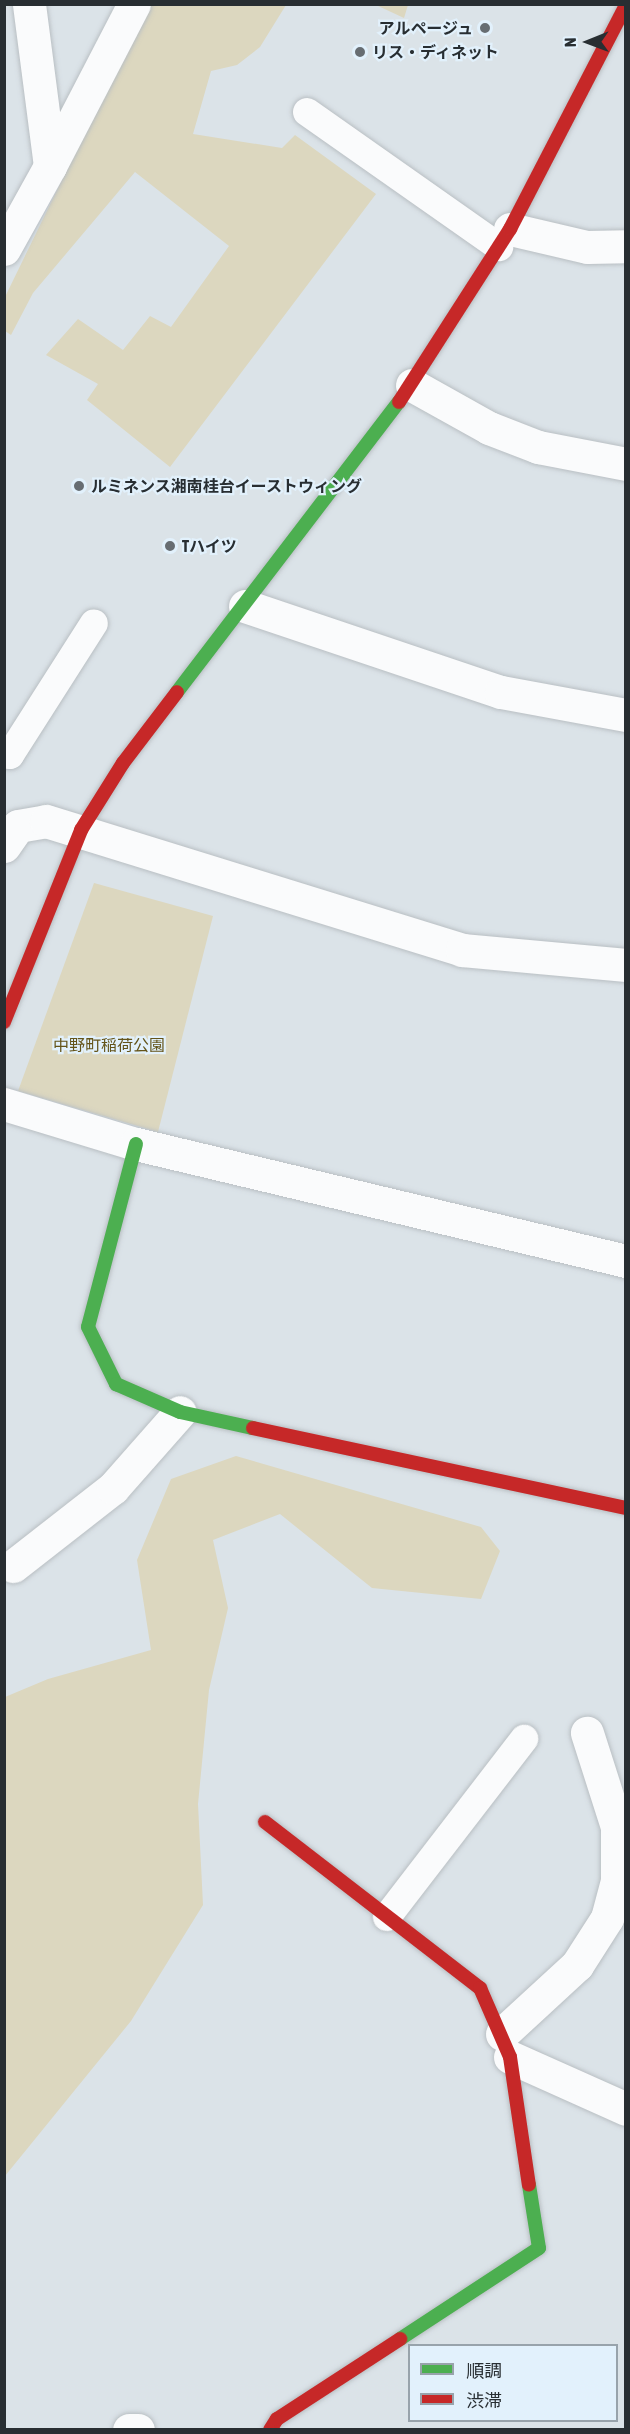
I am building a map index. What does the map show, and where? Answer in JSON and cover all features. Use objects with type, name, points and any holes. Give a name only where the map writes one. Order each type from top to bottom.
[{"type":"street","points":[[29,4],[50,166]]},
{"type":"street","points":[[4,249],[134,4]]},
{"type":"street","points":[[4,1022],[81,830],[123,763],[412,385],[505,238],[626,6]]},
{"type":"street","points":[[505,238],[587,246],[626,246]]},
{"type":"street","points":[[412,385],[489,428],[538,447],[626,464]]},
{"type":"street","points":[[245,606],[501,692],[626,715]]},
{"type":"street","points":[[4,846],[18,826],[46,821],[462,950],[626,965]]},
{"type":"street","points":[[4,1104],[136,1144],[626,1261]]},
{"type":"street","points":[[136,1144],[88,1327],[116,1384],[180,1412],[626,1508]]},
{"type":"street","points":[[13,1566],[113,1488],[180,1412]]},
{"type":"street","points":[[506,2046],[577,1965],[607,1918],[617,1880],[617,1827],[586,1733]]},
{"type":"street","points":[[265,1822],[480,1988],[506,2046],[539,2248],[277,2420],[270,2430]]},
{"type":"street","points":[[506,2046],[626,2109]]},
{"type":"street","points":[[129,2430],[138,2430]]},
{"type":"lane","points":[[307,112],[505,238]]},
{"type":"lane","points":[[4,754],[10,755],[94,623]]},
{"type":"lane","points":[[387,1917],[524,1739]]},
{"type":"green space","points":[[147,5],[286,5],[260,47],[237,65],[211,71],[193,134],[282,148],[295,135],[376,194],[170,467],[87,400],[98,384],[46,355],[78,319],[123,350],[150,316],[171,327],[229,246],[135,172],[33,293],[11,335],[5,331],[5,297]]},
{"type":"green space","points":[[376,5],[408,5],[404,18]]},
{"type":"green space","name":"中野町稲荷公園","points":[[94,883],[213,916],[158,1132],[18,1091]]},
{"type":"green space","points":[[236,1456],[481,1527],[500,1551],[481,1599],[372,1588],[280,1514],[213,1540],[228,1608],[209,1690],[198,1804],[203,1905],[131,2021],[5,2176],[5,1697],[48,1679],[151,1650],[137,1560],[171,1479]]},
{"type":"traffic: fast","points":[[177,692],[399,402]]},
{"type":"traffic: fast","points":[[136,1144],[88,1327],[116,1384],[180,1412],[253,1428]]},
{"type":"traffic: fast","points":[[400,2339],[539,2248],[529,2185]]},
{"type":"traffic: jam","points":[[399,402],[510,229],[626,5]]},
{"type":"traffic: jam","points":[[4,1022],[81,830],[123,763],[177,692]]},
{"type":"traffic: jam","points":[[253,1428],[626,1508]]},
{"type":"traffic: jam","points":[[265,1822],[480,1988],[510,2057],[529,2185]]},
{"type":"traffic: jam","points":[[270,2430],[277,2419],[400,2339]]},
{"type":"place","name":"アルページュ","points":[[485,28]]},
{"type":"place","name":"リス・ディネット","points":[[360,52]]},
{"type":"place","name":"ルミネンス湘南桂台イーストウィング","points":[[79,486]]},
{"type":"place","name":"Tハイツ","points":[[170,546]]}]
